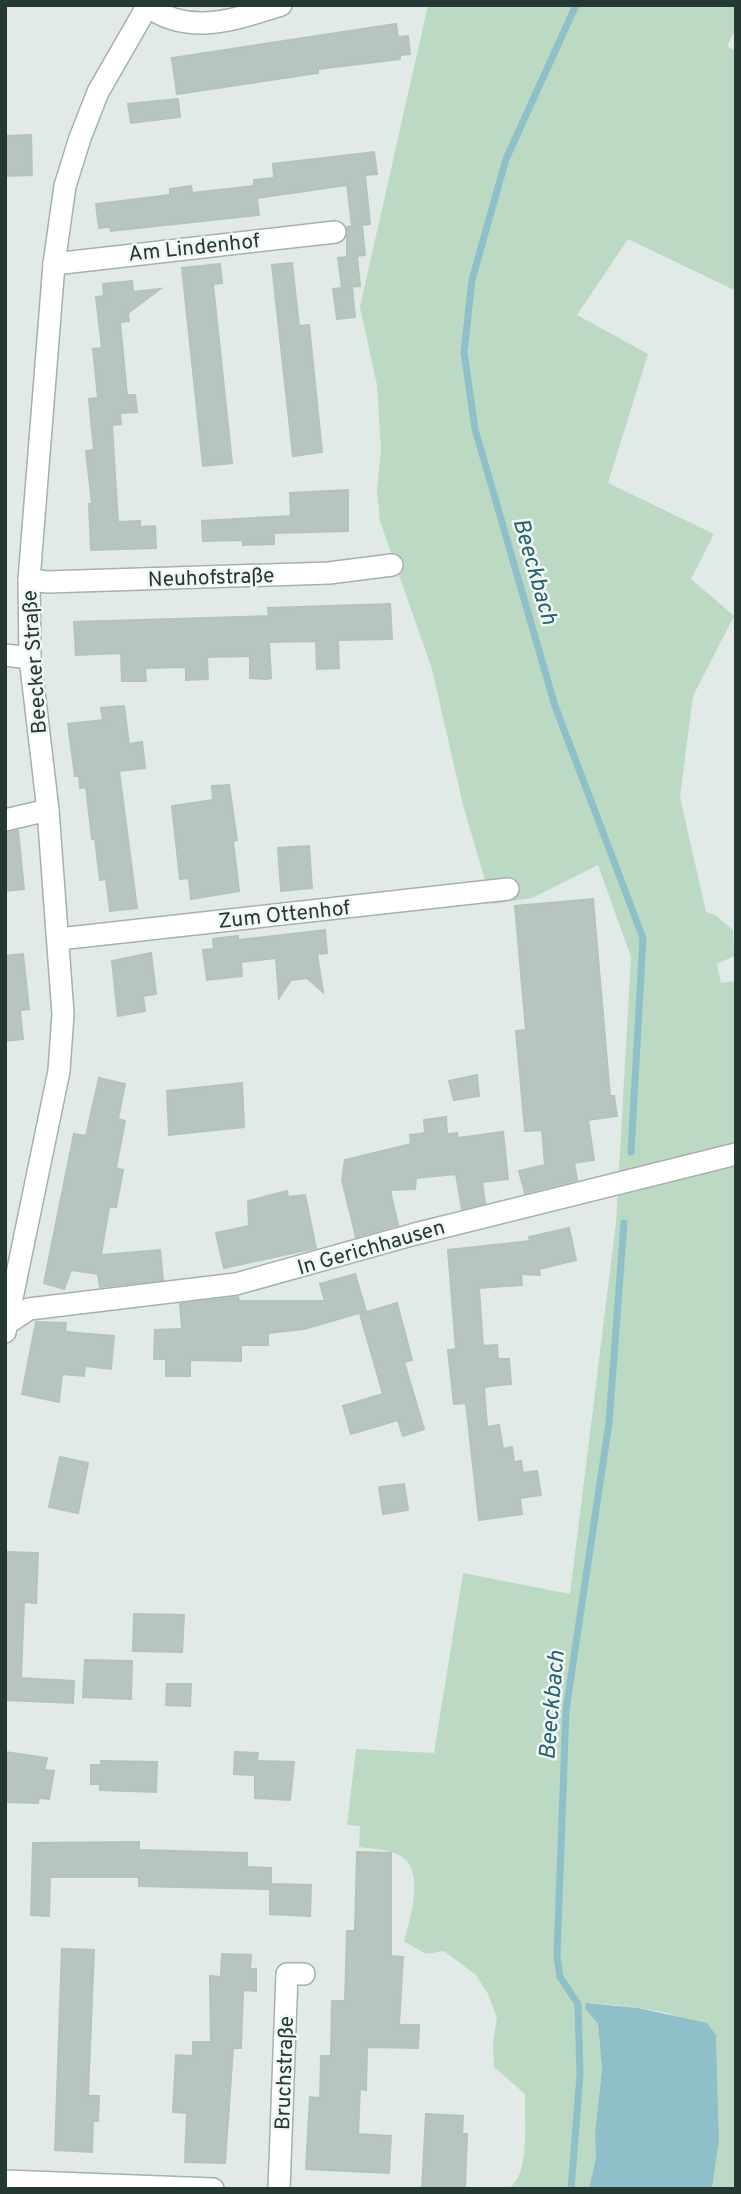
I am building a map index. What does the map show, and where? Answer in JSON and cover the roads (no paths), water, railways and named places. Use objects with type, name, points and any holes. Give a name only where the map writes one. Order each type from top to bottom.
[{"type":"street","points":[[148,6],[176,22],[219,24],[281,5]]},
{"type":"street","name":"Beecker Straße","points":[[6,1327],[59,1071],[64,1014],[48,810],[30,657],[29,580],[54,264],[65,186],[80,138],[98,92],[148,6]]},
{"type":"street","name":"Am Lindenhof","points":[[54,264],[334,232]]},
{"type":"street","name":"Neuhofstraße","points":[[29,580],[48,582],[302,574],[392,565]]},
{"type":"street","points":[[5,655],[30,657]]},
{"type":"street","points":[[5,820],[48,810]]},
{"type":"street","name":"Zum Ottenhof","points":[[59,939],[508,889]]},
{"type":"street","name":"In Gerichhausen","points":[[6,1327],[29,1309],[236,1284],[415,1234],[736,1154]]},
{"type":"street","name":"Bruchstraße","points":[[279,2189],[287,1974],[304,1974]]},
{"type":"street","points":[[5,2181],[213,2189]]},
{"type":"water","points":[[586,2003],[638,2008],[707,2023],[716,2035],[719,2140],[712,2189],[589,2189],[596,2157],[595,2132],[602,2069],[598,2024],[585,2008]]},
{"type":"waterway","name":"Beeckbach","points":[[576,5],[506,159],[472,280],[464,352],[475,429],[555,706],[643,938],[631,1152]]},
{"type":"waterway","name":"Beeckbach","points":[[571,2189],[580,2075],[578,2004],[560,1977],[557,1956],[566,1710],[609,1423],[624,1223]]}]
